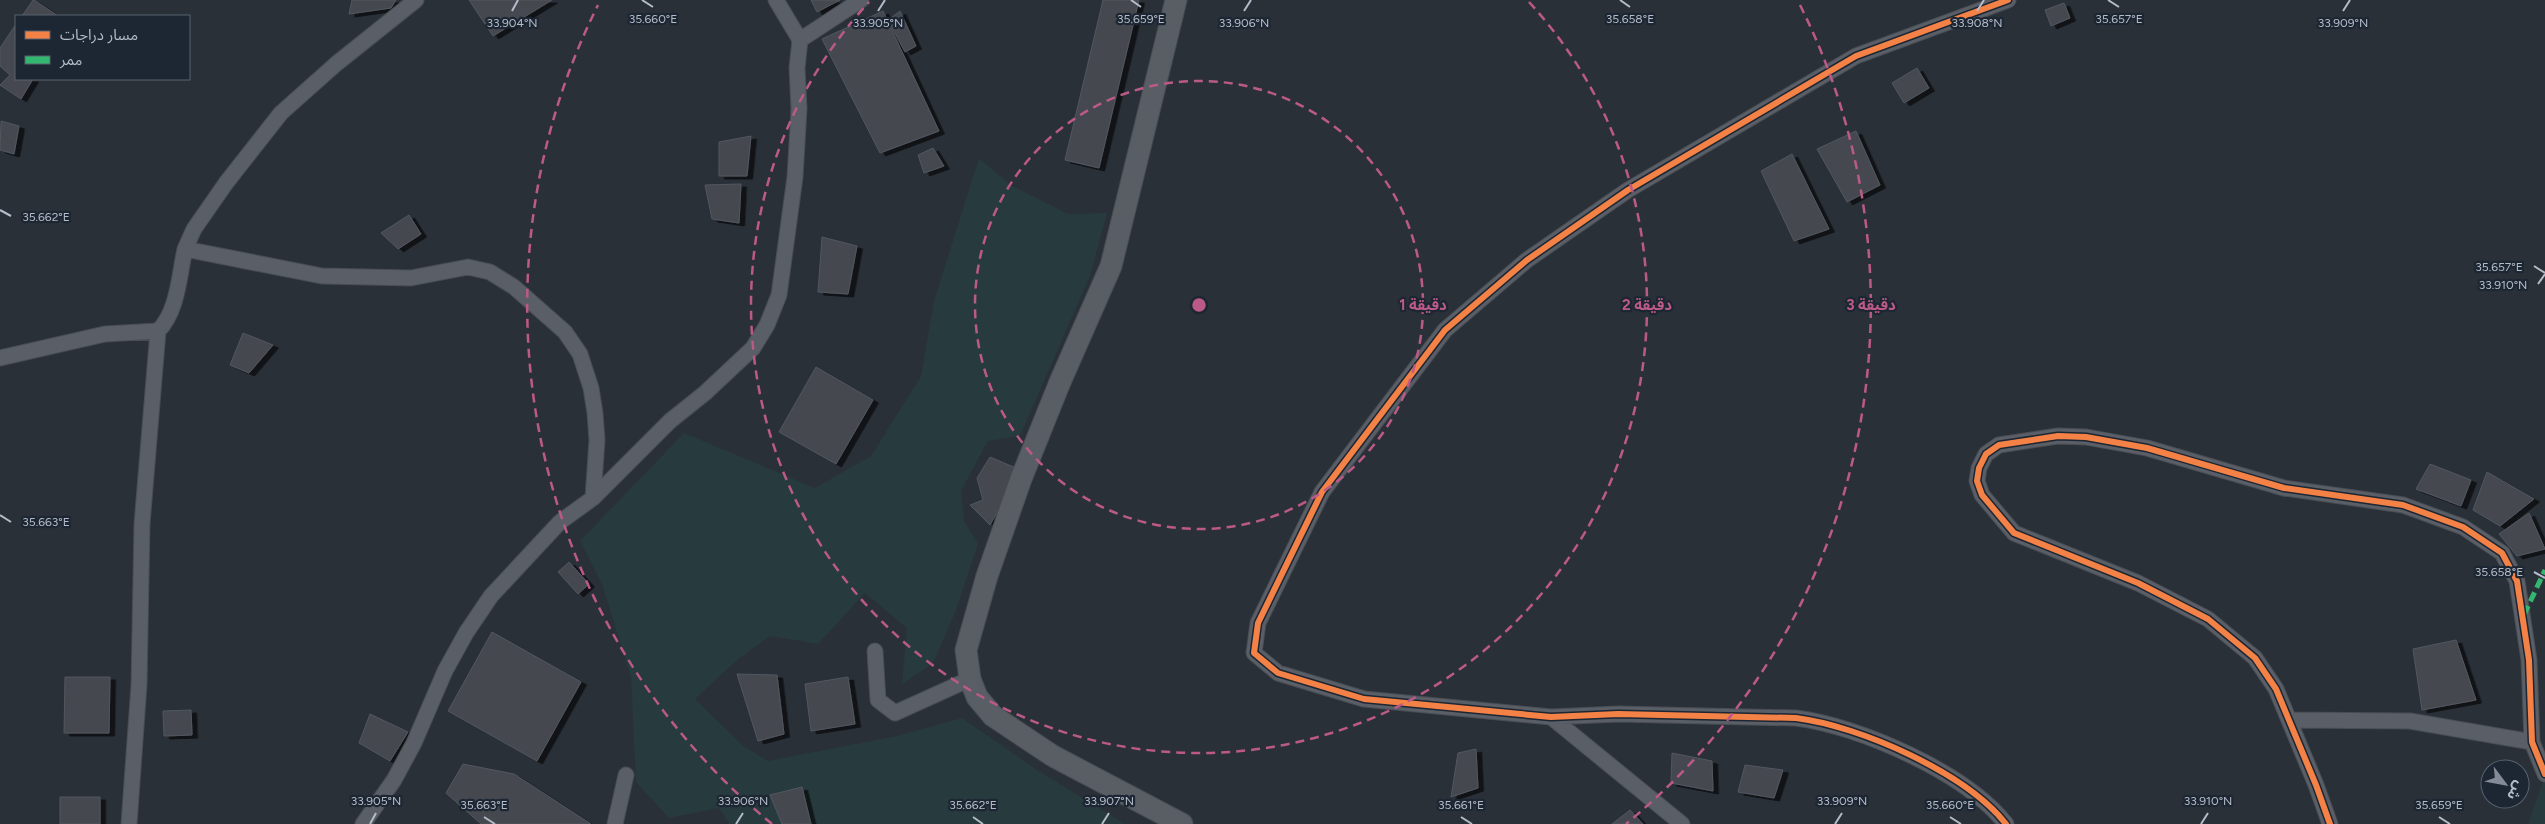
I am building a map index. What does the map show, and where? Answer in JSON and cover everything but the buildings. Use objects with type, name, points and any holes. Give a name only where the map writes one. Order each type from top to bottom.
[{"type":"main road","points":[[1176,0],[1111,266],[1057,391],[987,576],[966,650],[970,679],[977,697],[992,716],[1053,756],[1182,824]]},
{"type":"street","points":[[129,824],[139,685],[142,524],[158,331],[166,323],[174,305],[185,249],[194,229],[226,183],[281,113],[336,64],[416,0]]},
{"type":"street","points":[[363,824],[394,780],[410,751],[445,671],[466,633],[491,596],[560,522],[593,498],[670,421],[705,393],[753,348],[767,325],[779,294],[795,178],[798,109],[797,68],[800,40],[776,0]]},
{"type":"street","points":[[800,40],[861,0]]},
{"type":"street","points":[[2006,824],[1982,801],[1949,777],[1919,759],[1852,730],[1822,721],[1796,718],[1618,714],[1551,717],[1364,699],[1278,673],[1254,653],[1258,623],[1322,492],[1445,330],[1527,260],[1628,190],[1856,56],[2008,0]]},
{"type":"street","points":[[185,249],[322,276],[412,278],[468,267],[490,272],[514,287],[565,332],[580,354],[591,388],[595,412],[597,440],[593,498]]},
{"type":"street","points":[[0,358],[105,334],[158,331]]},
{"type":"street","points":[[2330,824],[2276,689],[2255,658],[2208,619],[2138,583],[2014,533],[1982,495],[1977,481],[1979,468],[1986,454],[1999,445],[2021,441],[2058,436],[2094,438],[2163,452],[2284,488],[2404,505],[2463,527],[2502,553],[2517,581],[2528,660],[2532,742],[2545,774]]},
{"type":"street","points":[[874,651],[878,700],[895,713],[970,679]]},
{"type":"street","points":[[1551,717],[1682,824]]},
{"type":"street","points":[[2289,720],[2410,721],[2532,742]]},
{"type":"street","points":[[615,824],[626,775]]},
{"type":"green space","points":[[979,158],[1012,186],[1068,214],[1107,213],[1090,276],[1020,436],[988,441],[961,491],[964,521],[978,544],[956,610],[933,663],[902,684],[907,628],[865,593],[818,644],[770,636],[738,659],[695,699],[742,745],[768,761],[897,736],[962,718],[1037,770],[1125,824],[729,824],[719,808],[669,818],[636,782],[631,677],[602,584],[580,541],[684,433],[815,488],[871,456],[921,376],[934,301]]},
{"type":"green space","points":[[2545,776],[2545,824],[2528,824]]},
{"type":"marked path","points":[[2524,615],[2545,570]]},
{"type":"cycle path","points":[[2006,824],[1988,805],[1939,770],[1880,742],[1822,723],[1796,718],[1618,714],[1551,717],[1364,699],[1278,673],[1254,653],[1258,623],[1322,492],[1445,330],[1527,260],[1628,190],[1856,56],[2008,0]]},
{"type":"cycle path","points":[[2330,824],[2276,689],[2255,658],[2208,619],[2138,583],[2014,533],[1982,495],[1977,481],[1979,468],[1986,454],[1999,445],[2058,436],[2086,437],[2147,448],[2284,488],[2403,505],[2463,527],[2502,553],[2517,581],[2529,660],[2532,742],[2545,774]]}]
